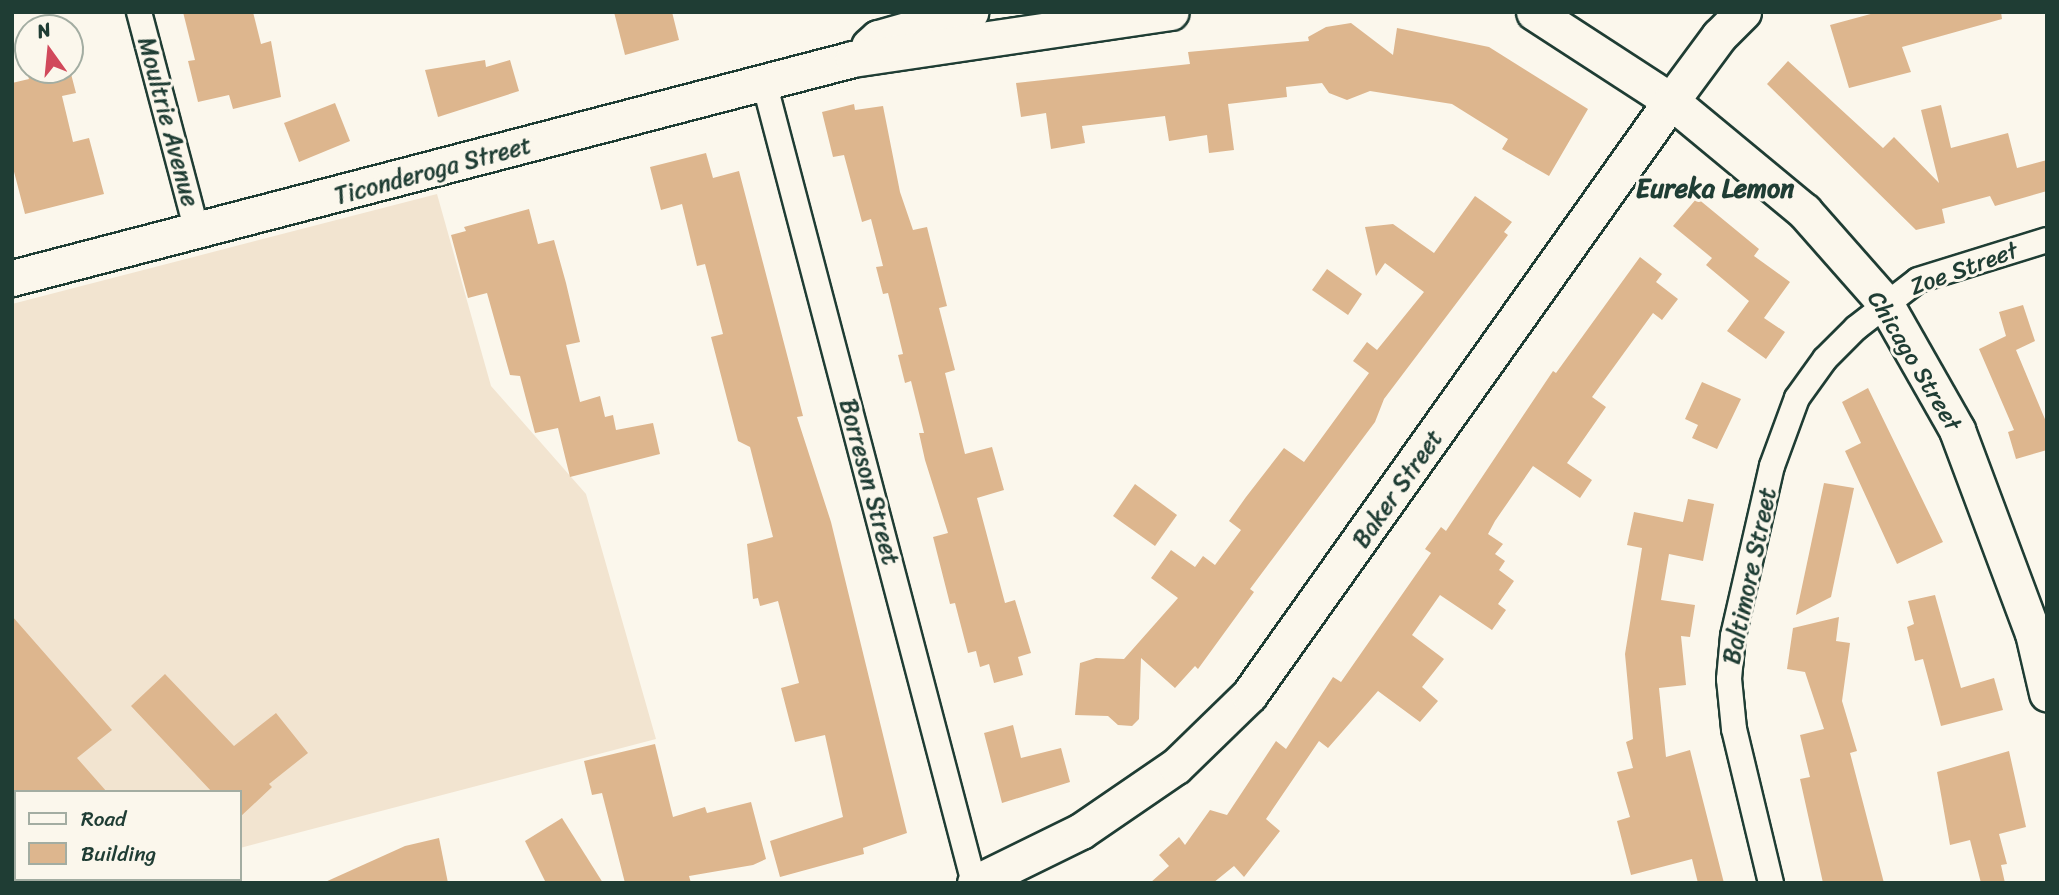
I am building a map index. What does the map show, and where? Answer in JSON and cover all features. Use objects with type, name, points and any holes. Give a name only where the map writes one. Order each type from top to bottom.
[{"type":"street","name":"Moultrie Avenue","points":[[139,12],[197,232]]},
{"type":"street","name":"Ticonderoga Street","points":[[853,60],[878,38],[970,12]]},
{"type":"street","name":"Ticonderoga Street","points":[[12,278],[853,60],[1171,12]]},
{"type":"street","points":[[1534,12],[1671,101]]},
{"type":"street","name":"Baker Street","points":[[974,883],[1081,831],[1113,810],[1176,766],[1249,695],[1671,101],[1719,36],[1743,12]]},
{"type":"street","name":"Borreson Street","points":[[764,82],[974,883]]},
{"type":"street","name":"Chicago Street","points":[[1671,101],[1804,211],[1885,303],[1957,430],[2033,633],[2047,693]]},
{"type":"street","name":"Zoe Street","points":[[1885,303],[1918,280],[2047,240]]},
{"type":"street","name":"Baltimore Street","points":[[1771,883],[1734,729],[1729,679],[1733,636],[1772,466],[1797,398],[1825,359],[1885,303]]},
{"type":"shaded area","points":[[437,194],[491,386],[586,494],[656,739],[242,847],[242,790],[14,790],[14,881],[136,883],[12,883],[12,304]]},
{"type":"building","points":[[183,12],[253,12],[261,44],[271,41],[281,97],[233,109],[229,95],[198,102],[188,61],[195,60]]},
{"type":"building","points":[[614,12],[672,12],[679,40],[625,55]]},
{"type":"building","points":[[1878,12],[2001,12],[2002,19],[1902,47],[1911,72],[1849,88],[1830,25]]},
{"type":"building","points":[[1351,23],[1393,55],[1397,28],[1489,47],[1588,109],[1549,176],[1502,149],[1508,139],[1452,104],[1370,91],[1347,100],[1329,93],[1322,83],[1286,87],[1287,97],[1228,104],[1234,150],[1209,153],[1207,135],[1169,141],[1165,116],[1082,126],[1085,143],[1051,149],[1046,113],[1021,117],[1016,83],[1190,64],[1188,52],[1309,41],[1308,37],[1326,27]]},
{"type":"building","points":[[485,60],[486,67],[510,60],[519,91],[438,117],[425,70]]},
{"type":"building","points":[[1788,61],[1883,148],[1894,137],[1939,183],[1921,110],[1941,105],[1951,148],[2008,133],[2017,168],[2047,160],[2047,191],[1995,206],[1990,196],[1942,209],[1945,223],[1916,230],[1767,84]]},
{"type":"building","points":[[12,83],[74,84],[76,93],[62,96],[73,142],[89,138],[104,194],[25,214],[12,164]]},
{"type":"building","points":[[335,103],[350,141],[299,162],[284,123]]},
{"type":"building","points":[[854,104],[855,110],[883,106],[900,192],[913,230],[927,227],[947,306],[939,308],[955,370],[945,373],[965,454],[992,447],[1004,490],[977,498],[1005,603],[1015,600],[1031,653],[1018,657],[1023,675],[994,683],[989,664],[980,667],[976,651],[968,653],[955,603],[950,604],[933,537],[948,533],[925,460],[919,433],[924,433],[911,381],[905,383],[898,355],[903,354],[888,293],[883,294],[876,267],[883,266],[871,219],[862,222],[844,155],[833,157],[822,112]]},
{"type":"building","points":[[706,153],[713,178],[739,171],[803,416],[797,417],[831,522],[907,833],[863,848],[864,854],[780,877],[770,841],[843,817],[825,735],[795,742],[781,688],[799,683],[778,601],[760,606],[758,598],[753,599],[747,544],[773,537],[750,447],[738,441],[711,337],[723,334],[705,264],[697,266],[682,204],[661,210],[650,167]]},
{"type":"building","points":[[1475,196],[1512,222],[1504,232],[1508,235],[1384,399],[1375,422],[1250,589],[1254,592],[1198,669],[1195,666],[1175,688],[1141,658],[1139,719],[1132,726],[1118,725],[1108,716],[1075,715],[1080,663],[1096,658],[1124,659],[1178,598],[1151,578],[1171,550],[1195,567],[1203,556],[1215,565],[1241,530],[1229,521],[1246,497],[1284,448],[1304,462],[1369,373],[1353,361],[1367,342],[1377,350],[1424,292],[1385,263],[1376,276],[1365,227],[1393,224],[1434,253]]},
{"type":"building","points":[[1697,198],[1759,249],[1754,256],[1790,282],[1764,318],[1785,332],[1766,359],[1727,331],[1749,301],[1706,265],[1712,258],[1673,226]]},
{"type":"building","points":[[529,209],[538,244],[554,240],[566,283],[580,342],[566,345],[580,402],[600,396],[605,417],[613,415],[616,430],[653,423],[660,454],[570,477],[558,428],[535,433],[520,376],[510,375],[487,293],[468,298],[451,235],[466,231],[464,227]]},
{"type":"building","points":[[1640,257],[1662,274],[1656,282],[1678,299],[1662,320],[1653,313],[1592,397],[1606,407],[1567,463],[1592,480],[1580,498],[1533,466],[1495,521],[1488,534],[1503,544],[1495,554],[1505,561],[1499,570],[1514,581],[1498,604],[1506,610],[1492,630],[1440,595],[1412,635],[1444,659],[1422,687],[1438,701],[1420,722],[1378,691],[1328,748],[1319,741],[1266,819],[1280,831],[1244,877],[1234,866],[1213,883],[1150,883],[1169,866],[1159,855],[1179,837],[1185,845],[1210,810],[1227,815],[1276,741],[1286,749],[1333,677],[1341,682],[1431,553],[1425,549],[1441,527],[1446,531],[1553,371],[1556,373]]},
{"type":"building","points":[[1327,269],[1362,294],[1348,315],[1312,290]]},
{"type":"building","points":[[2023,305],[2035,341],[2016,350],[2047,424],[2047,450],[2016,459],[2008,432],[2014,430],[1979,349],[2006,336],[1999,312]]},
{"type":"building","points":[[1702,382],[1741,399],[1717,449],[1692,438],[1698,425],[1685,419]]},
{"type":"building","points":[[1868,388],[1943,542],[1897,564],[1845,451],[1861,443],[1842,402]]},
{"type":"building","points":[[1824,483],[1854,488],[1831,597],[1796,615]]},
{"type":"building","points":[[1135,484],[1177,515],[1155,546],[1113,516]]},
{"type":"building","points":[[1688,499],[1714,504],[1703,561],[1669,554],[1661,600],[1695,605],[1690,637],[1681,636],[1686,685],[1659,688],[1666,757],[1690,750],[1724,883],[1698,883],[1692,859],[1631,875],[1617,821],[1630,817],[1617,772],[1633,768],[1626,742],[1633,739],[1625,654],[1642,548],[1627,545],[1634,512],[1683,522]]},
{"type":"building","points":[[1935,595],[1961,688],[1994,678],[2003,710],[1941,726],[1923,659],[1915,661],[1907,627],[1914,624],[1908,601]]},
{"type":"building","points":[[12,616],[112,730],[77,758],[105,790],[12,792]]},
{"type":"building","points":[[1839,617],[1836,641],[1850,643],[1842,701],[1857,751],[1850,753],[1884,883],[1823,883],[1800,779],[1810,777],[1800,735],[1824,729],[1805,672],[1787,669],[1793,628]]},
{"type":"building","points":[[165,674],[234,746],[276,713],[308,753],[269,784],[272,787],[242,815],[242,790],[210,790],[131,706]]},
{"type":"building","points":[[1013,725],[1021,758],[1061,748],[1070,782],[1002,803],[984,733]]},
{"type":"building","points":[[655,744],[673,817],[705,807],[707,813],[751,802],[766,859],[753,865],[689,876],[691,883],[625,883],[602,793],[592,795],[584,761]]},
{"type":"building","points":[[2009,751],[2026,827],[1999,834],[2007,864],[2001,865],[2005,883],[1981,883],[1970,840],[1950,845],[1937,772]]},
{"type":"building","points":[[562,818],[603,883],[546,883],[525,841]]},
{"type":"building","points":[[439,838],[448,883],[323,883],[405,846]]},
{"type":"district","name":"Eureka Lemon","points":[[1715,189]]}]
